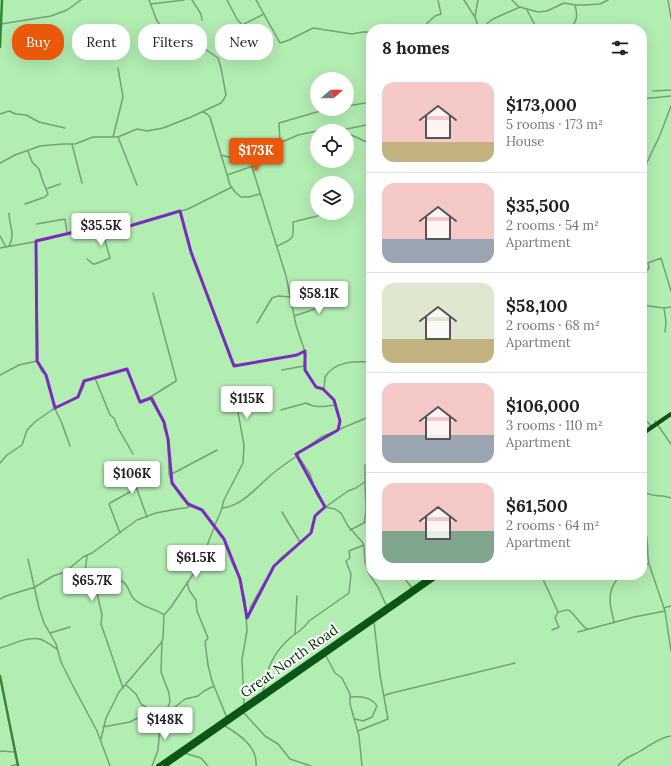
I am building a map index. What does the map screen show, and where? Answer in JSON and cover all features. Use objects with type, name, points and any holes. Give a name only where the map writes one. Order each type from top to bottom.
[{"type":"highway","points":[[647,429],[671,412]]},
{"type":"highway","name":"Great North Road","points":[[158,766],[374,620],[426,580]]},
{"type":"highway","name":"Great North Road","points":[[165,766],[223,725],[262,693],[431,580]]},
{"type":"street","points":[[0,47],[2,0]]},
{"type":"street","points":[[1,24],[51,16],[67,10],[82,0]]},
{"type":"street","points":[[0,163],[15,155],[40,146],[72,144],[93,137],[118,137],[137,129],[147,131],[170,126],[218,105],[223,101],[226,92],[219,61],[216,56],[162,27],[157,21],[150,0]]},
{"type":"street","points":[[151,4],[184,0]]},
{"type":"street","points":[[192,0],[201,14],[202,20]]},
{"type":"street","points":[[227,0],[237,19],[242,25],[264,14]]},
{"type":"street","points":[[256,0],[280,43],[312,28],[352,34],[366,32]]},
{"type":"street","points":[[426,24],[435,16],[441,14],[438,0]]},
{"type":"street","points":[[464,0],[475,16],[477,24]]},
{"type":"street","points":[[475,16],[478,0]]},
{"type":"street","points":[[512,0],[519,8]]},
{"type":"street","points":[[486,24],[519,8],[538,12],[547,11],[564,3],[575,5],[600,4],[608,0]]},
{"type":"street","points":[[668,0],[671,18]]},
{"type":"street","points":[[574,24],[578,17],[575,5]]},
{"type":"street","points":[[526,9],[535,24]]},
{"type":"street","points":[[113,137],[123,97],[118,68]]},
{"type":"street","points":[[653,91],[671,90]]},
{"type":"street","points":[[647,98],[671,96]]},
{"type":"street","points":[[354,105],[366,103]]},
{"type":"street","points":[[647,163],[671,106]]},
{"type":"street","points":[[0,114],[9,111],[16,114],[26,115],[39,122],[65,128]]},
{"type":"street","points":[[202,112],[210,117],[232,187],[241,197],[249,198],[260,194]]},
{"type":"street","points":[[227,175],[252,167],[278,156],[280,143],[279,123],[310,114]]},
{"type":"street","points":[[354,128],[366,125]]},
{"type":"street","points":[[280,143],[310,133]]},
{"type":"street","points":[[354,136],[366,142]]},
{"type":"street","points":[[118,137],[137,185]]},
{"type":"street","points":[[72,144],[82,183]]},
{"type":"street","points":[[25,204],[47,195],[39,169],[32,162],[28,151]]},
{"type":"street","points":[[221,155],[228,158],[243,156]]},
{"type":"street","points":[[252,167],[260,194],[265,204],[286,276],[294,316],[306,355],[304,366],[306,372],[316,386],[324,389],[334,400],[340,421],[339,429]]},
{"type":"street","points":[[46,189],[60,184]]},
{"type":"street","points":[[0,248],[36,242],[67,233],[113,223],[116,229],[118,229],[180,211],[196,205],[232,187]]},
{"type":"street","points":[[180,211],[191,252],[232,363],[237,365],[269,360],[297,355],[305,351]]},
{"type":"street","points":[[7,246],[12,240],[13,234],[9,213]]},
{"type":"street","points":[[277,246],[291,239],[294,231],[293,222],[310,218]]},
{"type":"street","points":[[37,224],[65,219],[67,233]]},
{"type":"street","points":[[87,259],[95,264],[110,258],[101,226]]},
{"type":"street","points":[[0,236],[7,246]]},
{"type":"street","points":[[36,242],[37,361],[42,372],[46,375],[55,408],[70,446]]},
{"type":"street","points":[[647,271],[650,268],[648,263],[661,258],[671,291]]},
{"type":"street","points":[[0,463],[7,455],[22,445],[27,430],[39,418],[55,408],[78,397],[83,388],[84,381],[126,370],[140,402],[177,380],[153,294]]},
{"type":"street","points":[[257,323],[272,298],[278,296],[290,297]]},
{"type":"street","points":[[294,316],[336,302],[345,303]]},
{"type":"street","points":[[647,306],[664,308],[671,307]]},
{"type":"street","points":[[664,308],[666,322],[665,332]]},
{"type":"street","points":[[0,375],[19,365],[37,361]]},
{"type":"street","points":[[324,389],[326,375],[335,367],[348,362],[366,362]]},
{"type":"street","points":[[282,370],[304,366]]},
{"type":"street","points":[[95,378],[110,415],[114,418],[118,428],[134,454]]},
{"type":"street","points":[[152,766],[158,750],[160,727],[170,702],[169,692],[161,672],[164,615],[171,607],[206,554],[208,543],[224,500],[242,466],[244,451],[234,391]]},
{"type":"street","points":[[152,396],[164,422],[164,428],[168,439],[170,475],[172,483],[178,493],[188,504],[202,510],[214,528],[224,539],[232,563],[240,579],[245,600],[247,618],[247,631],[242,659],[242,709],[265,736],[278,744],[290,758],[311,766]]},
{"type":"street","points":[[282,410],[306,403],[315,407],[336,405]]},
{"type":"street","points":[[222,508],[233,505],[248,496],[273,473],[298,456],[299,453],[318,438],[366,418]]},
{"type":"street","points":[[647,422],[651,426]]},
{"type":"street","points":[[656,423],[671,444]]},
{"type":"street","points":[[170,475],[217,450]]},
{"type":"street","points":[[298,456],[310,474],[316,493],[325,507],[335,509],[341,513],[350,530],[360,538],[364,545],[366,565]]},
{"type":"street","points":[[350,530],[364,523],[366,511],[365,465]]},
{"type":"street","points":[[130,470],[147,517]]},
{"type":"street","points":[[247,618],[251,606],[274,566],[282,557],[311,533],[315,516],[348,490],[356,488],[365,481]]},
{"type":"street","points":[[120,533],[110,503],[137,488]]},
{"type":"street","points":[[647,494],[665,496],[671,499]]},
{"type":"street","points":[[0,599],[35,587],[53,576],[65,572],[83,557],[87,556],[134,522],[153,514],[192,506]]},
{"type":"street","points":[[146,512],[153,514]]},
{"type":"street","points":[[282,512],[300,542]]},
{"type":"street","points":[[647,535],[648,556],[665,611],[671,651]]},
{"type":"street","points":[[262,693],[267,674],[274,657],[280,648],[308,622],[349,593],[351,574],[346,561],[350,558],[349,551],[364,545]]},
{"type":"street","points":[[87,556],[85,573],[94,579],[102,581],[121,580],[127,587],[133,599],[147,608],[160,612],[164,615]]},
{"type":"street","points":[[28,559],[42,618],[72,684],[101,739],[110,766]]},
{"type":"street","points":[[94,579],[102,615],[101,624],[123,688]]},
{"type":"street","points":[[373,580],[388,608]]},
{"type":"street","points":[[406,580],[413,589]]},
{"type":"street","points":[[543,580],[558,612]]},
{"type":"street","points":[[614,623],[610,598],[616,580]]},
{"type":"street","points":[[187,582],[189,590],[196,600],[197,611],[208,638],[205,643],[208,665],[214,686],[227,718]]},
{"type":"street","points":[[294,634],[297,596]]},
{"type":"street","points":[[664,608],[671,606]]},
{"type":"street","points":[[558,612],[569,610],[572,611],[580,624],[587,629]]},
{"type":"street","points":[[578,632],[665,611]]},
{"type":"street","points":[[552,630],[559,627],[555,618],[558,612]]},
{"type":"street","points":[[358,731],[388,719],[374,620]]},
{"type":"street","points":[[50,633],[70,627]]},
{"type":"street","points":[[0,648],[17,641],[32,638],[41,640],[57,649]]},
{"type":"street","points":[[101,739],[108,713],[123,688],[138,669],[156,651],[162,640]]},
{"type":"street","points":[[325,654],[335,673],[342,678],[351,697],[350,704],[358,731],[362,766]]},
{"type":"street","points":[[384,696],[515,663]]},
{"type":"street","points":[[0,676],[18,765],[11,766]]},
{"type":"street","points":[[126,685],[136,694],[141,704],[154,713]]},
{"type":"street","points":[[103,727],[130,722],[142,715],[154,713],[166,714],[185,700],[198,696],[214,686]]},
{"type":"street","points":[[351,697],[360,696],[371,699],[377,706],[372,717],[363,721],[355,718]]},
{"type":"street","points":[[223,725],[233,731],[252,748],[256,756],[256,766]]},
{"type":"street","points":[[618,766],[624,759],[644,750],[654,742],[671,736]]},
{"type":"street","points":[[0,751],[15,752]]},
{"type":"street","points":[[184,753],[201,758],[208,766]]},
{"type":"highlighted area","points":[[180,211],[191,252],[234,366],[297,355],[305,351],[305,370],[316,387],[323,389],[334,400],[340,421],[338,430],[296,454],[325,507],[315,516],[311,533],[274,566],[247,618],[240,579],[224,539],[202,510],[188,504],[172,483],[168,439],[164,422],[151,398],[140,402],[127,369],[84,381],[78,397],[55,408],[46,375],[37,361],[36,241],[113,223],[116,230]]}]
